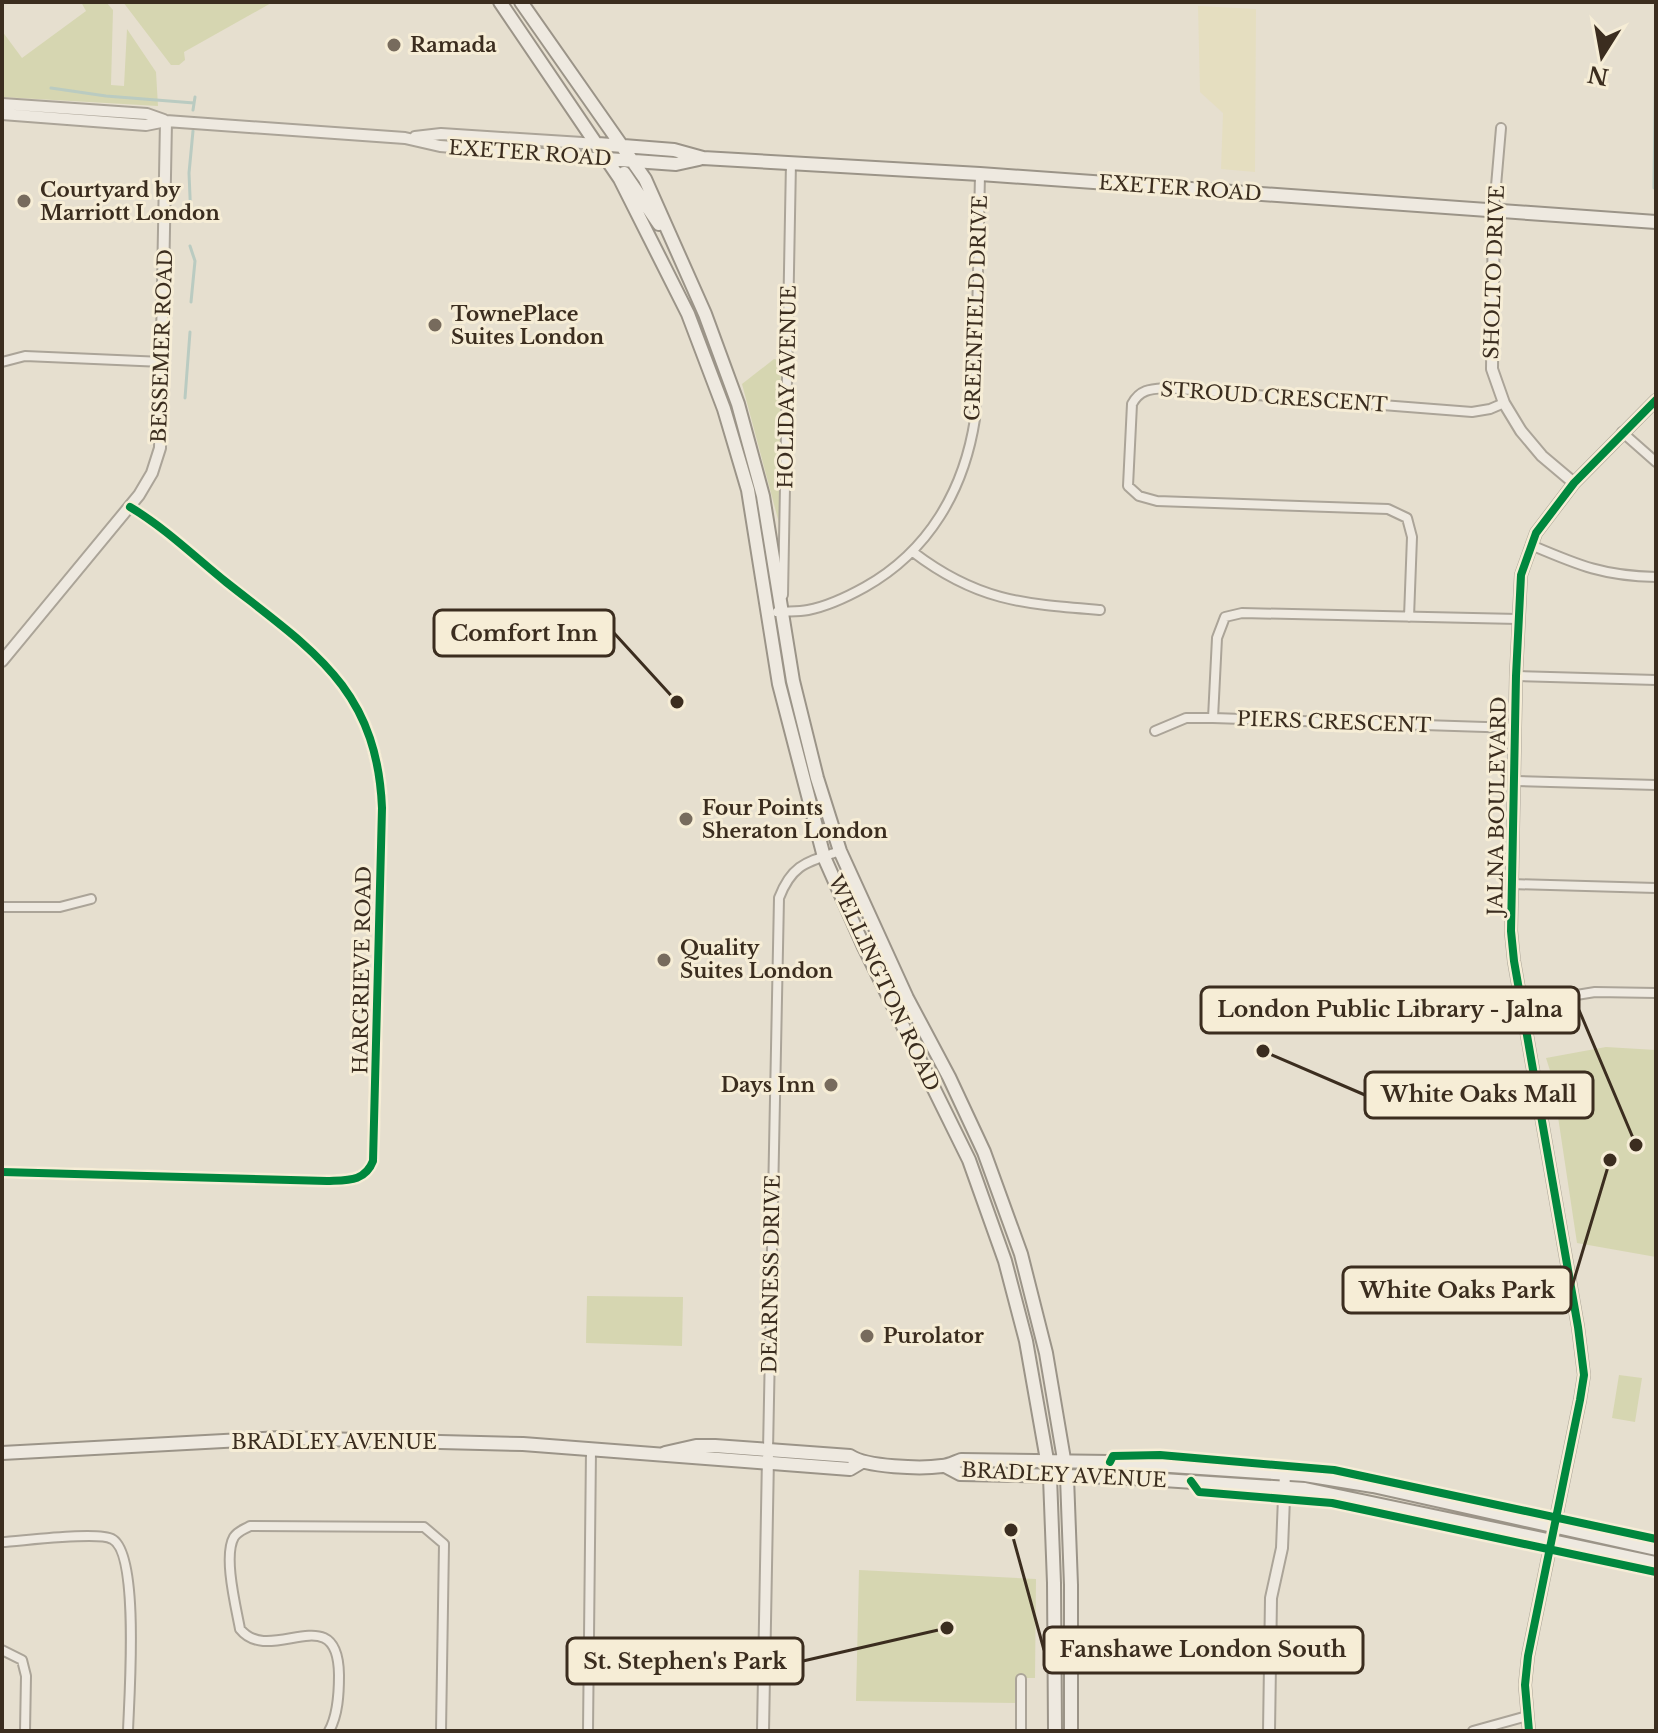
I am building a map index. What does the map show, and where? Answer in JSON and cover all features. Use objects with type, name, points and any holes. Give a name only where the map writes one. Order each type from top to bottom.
[{"type":"main road","name":"WELLINGTON ROAD","points":[[500,2],[610,159],[685,309],[724,409],[748,490],[792,740],[824,857],[847,913],[972,1167],[1005,1261],[1026,1341],[1050,1477],[1055,1731]]},
{"type":"main road","name":"WELLINGTON ROAD","points":[[521,2],[645,179],[705,314],[738,404],[763,496],[793,681],[840,851],[901,986],[949,1077],[987,1160],[1021,1254],[1046,1353],[1067,1477],[1071,1575],[1071,1731]]},
{"type":"main road","name":"EXETER ROAD","points":[[598,144],[674,150],[703,158],[980,174],[1656,222]]},
{"type":"main road","name":"EXETER ROAD","points":[[610,159],[676,164],[703,158]]},
{"type":"main road","points":[[610,159],[681,258]]},
{"type":"main road","points":[[972,1167],[987,1160]]},
{"type":"main road","name":"BRADLEY AVENUE","points":[[2,1453],[281,1438],[523,1444],[665,1453],[696,1446],[768,1457],[850,1456],[860,1463],[945,1466],[961,1460],[1065,1462],[1285,1473],[1373,1486],[1656,1549]]},
{"type":"main road","name":"BRADLEY AVENUE","points":[[945,1466],[960,1474],[1283,1487],[1343,1495],[1656,1563]]},
{"type":"street","name":"EXETER ROAD","points":[[2,104],[147,114],[166,121]]},
{"type":"street","name":"EXETER ROAD","points":[[2,114],[146,125],[166,121],[405,138],[440,146],[610,159]]},
{"type":"street","name":"BESSEMER ROAD","points":[[2,661],[130,507],[152,473],[160,448],[166,121]]},
{"type":"street","name":"SHOLTO DRIVE","points":[[1501,128],[1494,209],[1492,369],[1504,403],[1521,431],[1542,456],[1574,483]]},
{"type":"street","name":"EXETER ROAD","points":[[405,138],[441,134],[598,144]]},
{"type":"street","name":"HOLIDAY AVENUE","points":[[782,611],[791,162]]},
{"type":"street","name":"GREENFIELD DRIVE","points":[[768,614],[808,610],[840,601],[883,577],[913,552],[942,515],[961,476],[975,419],[980,174]]},
{"type":"street","points":[[2,362],[25,356],[163,362]]},
{"type":"street","name":"STROUD CRESCENT","points":[[1409,617],[1412,537],[1407,518],[1388,509],[1157,501],[1139,496],[1128,486],[1132,404],[1136,396],[1145,390],[1166,388],[1472,412],[1504,403]]},
{"type":"street","name":"JALNA BOULEVARD","points":[[1529,1731],[1525,1685],[1528,1656],[1584,1375],[1511,931],[1521,575],[1536,533],[1574,483],[1656,400]]},
{"type":"street","points":[[1622,432],[1656,462]]},
{"type":"street","name":"HARGRIEVE ROAD","points":[[2,1172],[327,1181],[358,1179],[369,1172],[373,1161],[382,808],[379,772],[369,733],[349,692],[319,656],[130,507]]},
{"type":"street","points":[[1531,545],[1591,570],[1622,577],[1656,577]]},
{"type":"street","points":[[913,552],[941,574],[999,598],[1031,605],[1100,610]]},
{"type":"street","name":"PIERS CRESCENT","points":[[1516,728],[1213,718],[1217,638],[1225,617],[1242,613],[1518,619]]},
{"type":"street","points":[[1516,676],[1656,680]]},
{"type":"street","points":[[1155,731],[1186,718],[1213,718]]},
{"type":"street","points":[[1516,781],[1656,785]]},
{"type":"street","name":"DEARNESS DRIVE","points":[[763,1731],[779,898],[788,876],[802,866],[840,851]]},
{"type":"street","points":[[1511,884],[1656,888]]},
{"type":"street","points":[[2,907],[60,907],[91,899]]},
{"type":"street","points":[[1521,1004],[1595,992],[1656,993]]},
{"type":"street","points":[[588,1731],[591,1450]]},
{"type":"street","points":[[1269,1731],[1271,1598],[1282,1548],[1285,1473]]},
{"type":"street","points":[[329,1731],[339,1684],[335,1646],[326,1638],[315,1635],[258,1642],[245,1636],[240,1629],[229,1558],[236,1533],[250,1526],[424,1527],[437,1536],[444,1544],[441,1731]]},
{"type":"street","points":[[2,1542],[87,1537],[111,1538],[118,1544],[123,1553],[132,1609],[128,1731]]},
{"type":"street","points":[[2,1650],[22,1660],[26,1676],[25,1731]]},
{"type":"street","points":[[1021,1679],[1021,1731]]},
{"type":"street","points":[[1473,1731],[1527,1716]]},
{"type":"shaded area","points":[[1198,6],[1256,9],[1255,172],[1221,169],[1223,113],[1200,92]]},
{"type":"green space","points":[[81,2],[106,2],[113,10],[111,85],[124,86],[127,29],[156,72],[158,106],[2,97],[2,31],[22,58],[86,11]]},
{"type":"green space","points":[[123,2],[273,2],[184,52],[185,60],[179,65],[171,65]]},
{"type":"green space","points":[[774,359],[781,365],[779,523],[742,384]]},
{"type":"green space","points":[[1606,1047],[1656,1050],[1656,1257],[1577,1243],[1552,1077],[1546,1058]]},
{"type":"green space","points":[[587,1296],[683,1297],[682,1346],[586,1343]]},
{"type":"green space","points":[[1619,1375],[1642,1378],[1635,1422],[1612,1418]]},
{"type":"green space","points":[[859,1570],[1036,1579],[1035,1678],[1016,1678],[1016,1703],[856,1701]]},
{"type":"waterway","points":[[1654,188],[1656,37]]},
{"type":"waterway","points":[[51,88],[194,103]]},
{"type":"waterway","points":[[193,110],[195,97]]},
{"type":"waterway","points":[[191,220],[189,173],[193,131]]},
{"type":"waterway","points":[[190,246],[195,261],[191,302]]},
{"type":"waterway","points":[[185,398],[190,332]]},
{"type":"cycle path","points":[[1529,1731],[1525,1685],[1528,1656],[1584,1375],[1511,931],[1521,575],[1536,533],[1574,483],[1656,400]]},
{"type":"cycle path","points":[[2,1172],[327,1181],[360,1176],[373,1161],[382,808],[377,767],[368,732],[353,702],[312,652],[167,533],[130,507]]},
{"type":"cycle path","points":[[1110,1462],[1113,1456],[1160,1455],[1334,1470],[1656,1539]]},
{"type":"cycle path","points":[[1191,1481],[1199,1492],[1332,1503],[1656,1572]]},
{"type":"place","name":"Ramada","points":[[394,45]]},
{"type":"place","name":"Courtyard by Marriott London","points":[[24,201]]},
{"type":"place","name":"TownePlace Suites London","points":[[435,325]]},
{"type":"place","name":"Comfort Inn","points":[[677,702]]},
{"type":"place","name":"Four Points Sheraton London","points":[[686,819]]},
{"type":"place","name":"Quality Suites London","points":[[664,960]]},
{"type":"place","name":"White Oaks Mall","points":[[1263,1051]]},
{"type":"place","name":"Days Inn","points":[[831,1085]]},
{"type":"place","name":"London Public Library - Jalna","points":[[1636,1145]]},
{"type":"place","name":"White Oaks Park","points":[[1610,1160]]},
{"type":"place","name":"Purolator","points":[[867,1336]]},
{"type":"place","name":"Fanshawe London South","points":[[1011,1530]]},
{"type":"place","name":"St. Stephen's Park","points":[[947,1628]]}]
